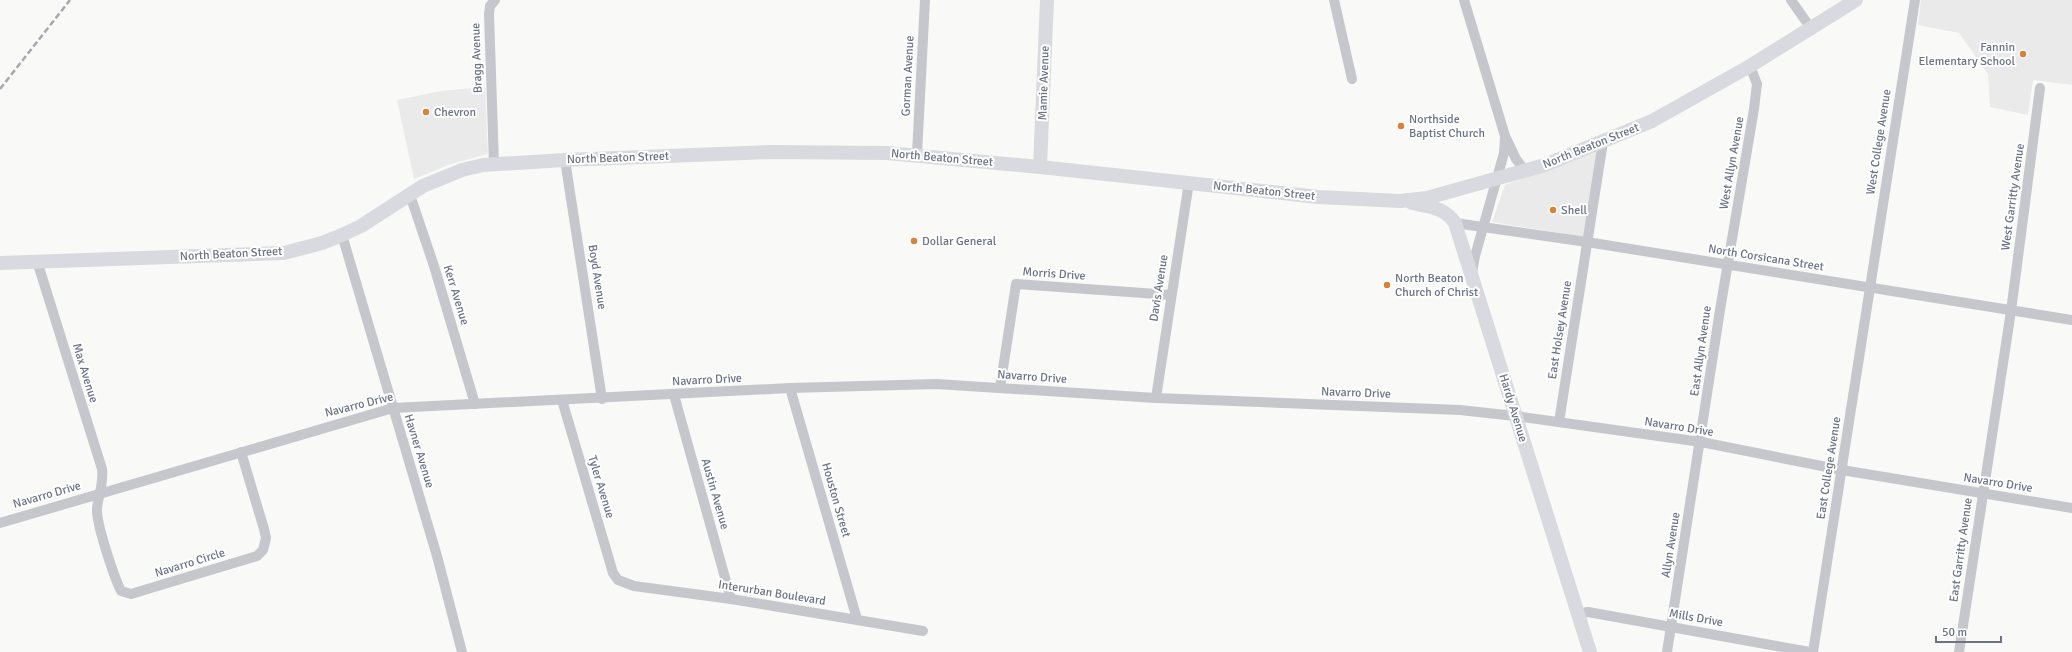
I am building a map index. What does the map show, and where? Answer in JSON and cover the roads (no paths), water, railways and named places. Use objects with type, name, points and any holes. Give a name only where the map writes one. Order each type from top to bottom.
[{"type":"main road","name":"Mamie Avenue","points":[[1040,167],[1048,0]]},
{"type":"main road","name":"North Beaton Street","points":[[0,263],[284,253],[322,244],[342,235],[361,226],[423,186],[452,174],[483,165],[565,160],[771,152],[917,154],[1318,197],[1400,201],[1427,198],[1525,171],[1603,142],[1652,121],[1812,30],[1856,0]]},
{"type":"main road","name":"Hardy Avenue","points":[[1400,201],[1440,209],[1449,215],[1455,223],[1590,652]]},
{"type":"street","name":"Bragg Avenue","points":[[494,164],[489,14],[490,6],[495,0]]},
{"type":"street","name":"Gorman Avenue","points":[[917,154],[925,0]]},
{"type":"street","points":[[1334,0],[1352,79]]},
{"type":"street","points":[[1464,0],[1505,136],[1516,159],[1525,171]]},
{"type":"street","points":[[1791,0],[1812,30]]},
{"type":"street","name":"West College Avenue","points":[[1870,288],[1915,0]]},
{"type":"street","name":"West Allyn Avenue","points":[[1728,264],[1757,84],[1750,66]]},
{"type":"street","name":"West Garritty Avenue","points":[[2011,310],[2040,88]]},
{"type":"street","points":[[1472,277],[1475,256],[1498,179],[1504,153],[1505,136]]},
{"type":"street","name":"East Holsey Avenue","points":[[1559,422],[1603,142]]},
{"type":"street","name":"Boyd Avenue","points":[[565,160],[602,398]]},
{"type":"street","name":"Davis Avenue","points":[[1156,398],[1189,182]]},
{"type":"street","name":"Kerr Avenue","points":[[410,195],[434,266],[475,404]]},
{"type":"street","name":"North Corsicana Street","points":[[1455,223],[1484,226],[1728,264],[2072,320]]},
{"type":"street","name":"Havner Avenue","points":[[342,235],[436,556],[462,652]]},
{"type":"street","name":"Max Avenue","points":[[37,262],[102,469],[103,477],[100,493]]},
{"type":"street","name":"East Allyn Avenue","points":[[1701,442],[1728,264]]},
{"type":"street","name":"Morris Drive","points":[[1000,388],[1016,284],[1172,295]]},
{"type":"street","name":"East College Avenue","points":[[1811,652],[1842,470],[1870,288]]},
{"type":"street","name":"East Garritty Avenue","points":[[1959,652],[2011,310]]},
{"type":"street","name":"Navarro Drive","points":[[0,523],[393,408],[790,388],[936,384],[1156,398],[1460,410],[1515,416],[1701,442],[1842,470],[2072,508]]},
{"type":"street","name":"Houston Street","points":[[790,388],[857,620]]},
{"type":"street","name":"Austin Avenue","points":[[674,395],[731,599]]},
{"type":"street","name":"Tyler Avenue","points":[[562,400],[613,573],[618,580]]},
{"type":"street","name":"Allyn Avenue","points":[[1667,652],[1701,442]]},
{"type":"street","name":"Navarro Circle","points":[[100,493],[97,517],[115,580],[121,590],[131,594],[257,556],[264,550],[266,538],[264,529],[241,452]]},
{"type":"street","name":"Interurban Boulevard","points":[[618,580],[634,586],[731,599],[922,631]]},
{"type":"street","name":"Mills Drive","points":[[1577,614],[1588,612],[1811,652]]},
{"type":"railway","points":[[0,89],[70,0]]},
{"type":"place","name":"Fannin Elementary School","points":[[2023,54]]},
{"type":"place","name":"Chevron","points":[[426,112]]},
{"type":"place","name":"Northside Baptist Church","points":[[1401,126]]},
{"type":"place","name":"Shell","points":[[1553,210]]},
{"type":"place","name":"Dollar General","points":[[914,241]]},
{"type":"place","name":"North Beaton Church of Christ","points":[[1387,285]]}]
